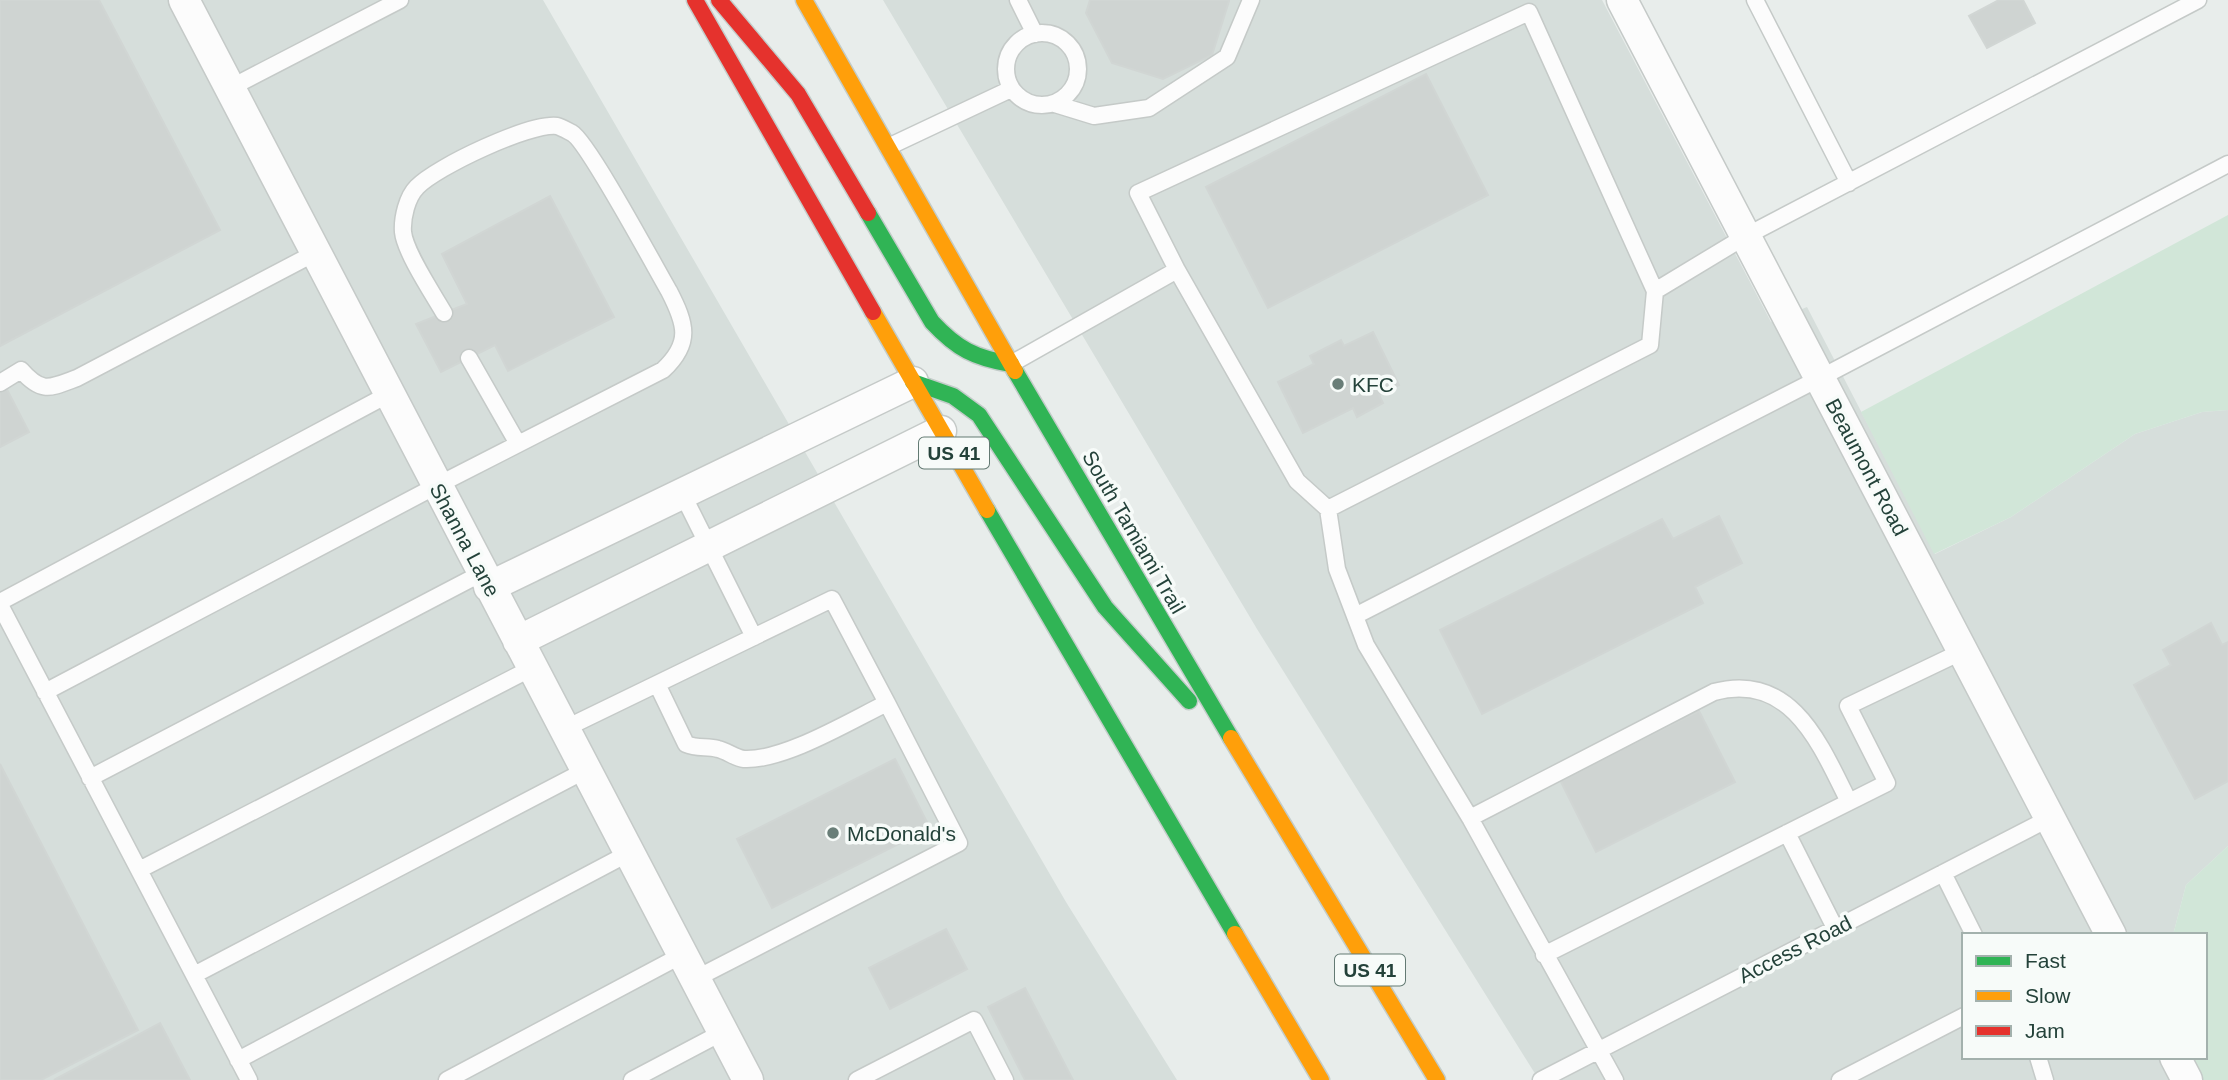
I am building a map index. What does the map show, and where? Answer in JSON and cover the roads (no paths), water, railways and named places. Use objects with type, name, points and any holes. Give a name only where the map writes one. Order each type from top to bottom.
[{"type":"main road","name":"US 41","points":[[695,0],[941,431],[1321,1080]]},
{"type":"main road","points":[[719,0],[798,94],[932,321],[952,345],[981,360],[1011,364]]},
{"type":"main road","name":"South Tamiami Trail","points":[[804,0],[1011,364],[1247,766],[1437,1080]]},
{"type":"main road","points":[[913,382],[953,396],[979,415],[1105,607],[1247,766]]},
{"type":"street","name":"Shanna Lane","points":[[184,0],[748,1080]]},
{"type":"street","name":"Beaumont Road","points":[[1622,0],[2110,933]]},
{"type":"street","points":[[486,580],[682,493],[913,382]]},
{"type":"street","points":[[518,641],[941,431]]},
{"type":"street","points":[[2176,1059],[2187,1080]]},
{"type":"lane","points":[[230,88],[400,0]]},
{"type":"lane","points":[[1018,0],[1035,34]]},
{"type":"lane","points":[[1055,104],[1094,116],[1149,108],[1227,57],[1251,0]]},
{"type":"lane","points":[[1755,0],[1849,183]]},
{"type":"lane","points":[[1655,291],[1746,236],[2198,0]]},
{"type":"lane","points":[[1328,509],[1650,345],[1655,291],[1529,12],[1138,193],[1177,270],[1297,481],[1328,509],[1337,569],[1366,645],[1470,818],[1615,1080]]},
{"type":"lane","points":[[1047,33],[1068,43],[1079,64],[1074,88],[1055,104],[1030,104],[1019,98],[1011,89],[1006,66],[1008,55],[1024,38],[1035,34],[1047,33]]},
{"type":"lane","points":[[888,147],[1011,89]]},
{"type":"lane","points":[[46,692],[436,485],[663,370],[678,356],[684,336],[681,313],[575,134],[558,126],[497,141],[433,175],[417,187],[409,199],[403,233],[408,248],[444,313]]},
{"type":"lane","points":[[1355,616],[1820,378],[2228,164]]},
{"type":"lane","points":[[0,383],[21,370],[33,384],[50,387],[77,378],[315,253]]},
{"type":"lane","points":[[1011,364],[1177,270]]},
{"type":"lane","points":[[470,358],[518,444]]},
{"type":"lane","points":[[249,1080],[46,692],[5,627],[0,604],[389,394]]},
{"type":"lane","points":[[682,493],[754,637]]},
{"type":"lane","points":[[90,778],[486,580]]},
{"type":"lane","points":[[447,1080],[959,843],[832,599],[564,729]]},
{"type":"lane","points":[[1544,955],[1887,783],[1848,706],[1963,651]]},
{"type":"lane","points":[[139,870],[532,668]]},
{"type":"lane","points":[[657,684],[686,744],[695,748],[717,749],[741,759],[764,756],[811,741],[887,703]]},
{"type":"lane","points":[[1470,818],[1714,692],[1728,688],[1754,689],[1766,693],[1798,714],[1819,741],[1849,802]]},
{"type":"lane","points":[[194,975],[586,770]]},
{"type":"lane","name":"Access Road","points":[[1541,1080],[2050,818]]},
{"type":"lane","points":[[1787,833],[1835,928]]},
{"type":"lane","points":[[239,1060],[629,853]]},
{"type":"lane","points":[[1942,873],[1973,933]]},
{"type":"lane","points":[[1840,1080],[1962,1018]]},
{"type":"lane","points":[[857,1080],[974,1020],[1005,1080]]},
{"type":"lane","points":[[632,1080],[723,1032]]},
{"type":"lane","points":[[2039,1059],[2045,1080]]},
{"type":"place","name":"KFC","points":[[1338,384]]},
{"type":"place","name":"McDonald's","points":[[833,833]]}]
